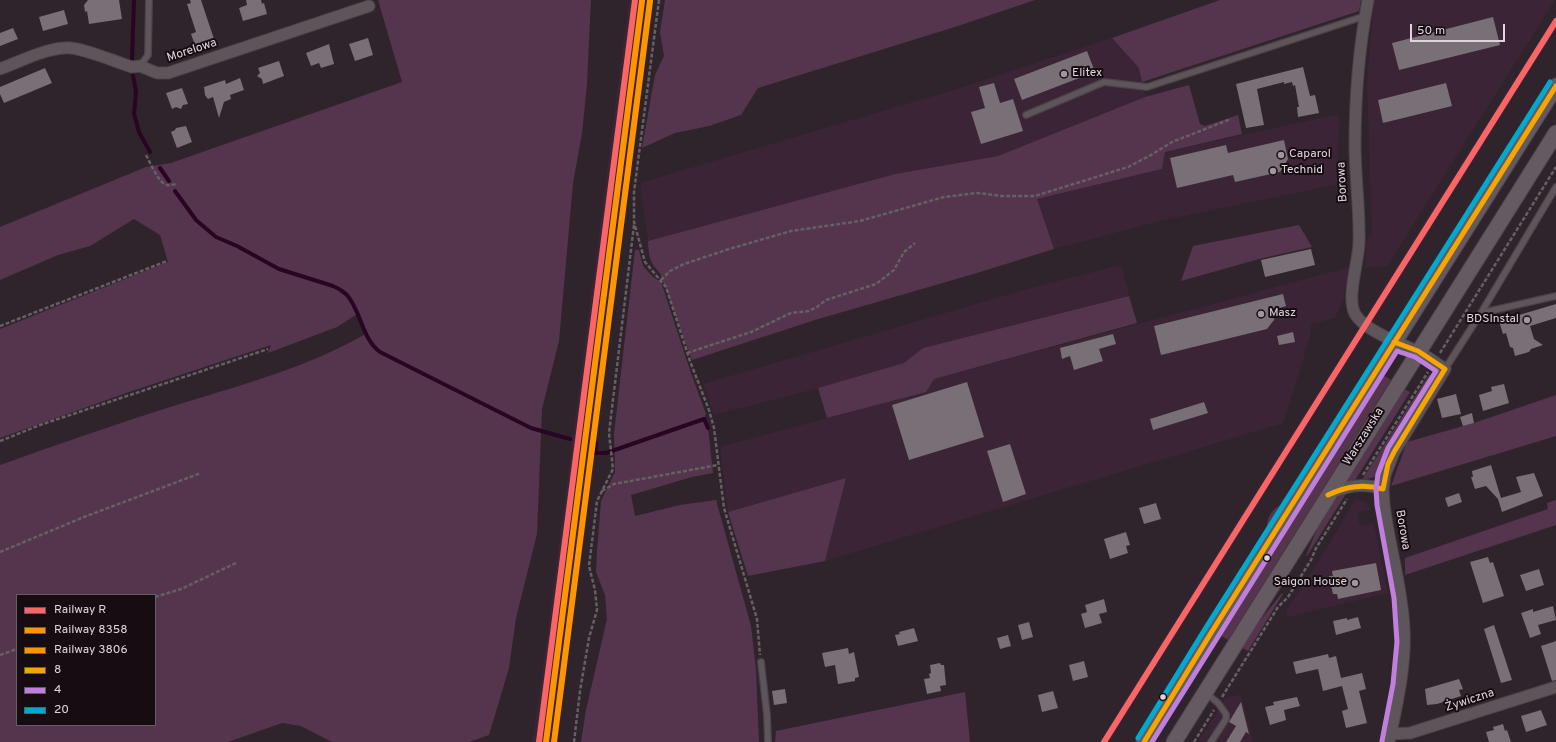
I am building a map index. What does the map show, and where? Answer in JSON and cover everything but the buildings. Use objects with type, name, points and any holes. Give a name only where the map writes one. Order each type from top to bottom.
[{"type":"main road","name":"Warszawska","points":[[1144,742],[1556,86]]},
{"type":"main road","name":"Warszawska","points":[[1174,742],[1556,133]]},
{"type":"street","name":"Borowa","points":[[1368,0],[1356,93],[1354,146],[1359,242],[1352,302],[1353,309],[1359,319],[1394,342],[1418,351]]},
{"type":"street","name":"Morelowa","points":[[0,69],[48,51],[65,48],[82,50],[132,67],[140,66],[156,73],[168,73],[369,6]]},
{"type":"street","points":[[1418,351],[1445,369]]},
{"type":"street","name":"Borowa","points":[[1389,738],[1401,682],[1404,656],[1404,629],[1401,595],[1386,518],[1383,489],[1388,464],[1394,452],[1445,369]]},
{"type":"street","points":[[1328,495],[1342,488],[1357,485],[1372,486],[1383,489]]},
{"type":"street","name":"Żywiczna","points":[[1389,738],[1410,734],[1556,687]]},
{"type":"lane","points":[[140,66],[148,55],[149,0]]},
{"type":"lane","points":[[1026,115],[1104,82],[1147,88],[1365,16]]},
{"type":"lane","points":[[1445,369],[1481,313],[1556,187]]},
{"type":"lane","points":[[1481,313],[1556,296]]},
{"type":"lane","points":[[760,662],[767,714],[768,742]]},
{"type":"lane","points":[[1205,692],[1218,703],[1226,714],[1226,719],[1211,742]]},
{"type":"path","points":[[574,742],[580,691],[589,638],[597,610],[595,590],[589,566],[597,501],[613,469],[610,433],[634,222],[634,192],[659,0]]},
{"type":"path","points":[[661,280],[670,271],[684,264],[790,231],[860,222],[888,212],[951,196],[977,193],[1003,196],[1035,196],[1128,167],[1172,142],[1231,119]]},
{"type":"path","points":[[146,155],[162,183],[167,186],[177,184]]},
{"type":"path","points":[[1439,354],[1556,167]]},
{"type":"path","points":[[634,222],[645,262],[650,270],[666,287],[687,353],[712,422],[724,508],[757,619],[760,662]]},
{"type":"path","points":[[687,353],[751,332],[791,312],[809,311],[826,300],[876,284],[894,270],[904,252],[915,243]]},
{"type":"path","points":[[0,326],[167,261]]},
{"type":"path","points":[[0,442],[54,420],[268,349]]},
{"type":"path","points":[[1360,480],[1429,371]]},
{"type":"path","points":[[602,492],[614,484],[718,465]]},
{"type":"path","points":[[0,552],[84,517],[201,473]]},
{"type":"path","points":[[1194,742],[1278,607],[1288,597],[1311,560],[1316,548],[1351,494]]},
{"type":"path","points":[[156,597],[180,589],[236,563]]},
{"type":"path","points":[[0,655],[16,649]]},
{"type":"shaded area","points":[[378,0],[591,0],[587,84],[582,133],[573,183],[559,341],[542,409],[537,534],[516,618],[509,668],[489,735],[469,742],[332,742],[301,726],[282,723],[228,742],[0,742],[0,465],[114,425],[301,365],[346,345],[367,333],[357,314],[337,327],[268,353],[271,345],[129,392],[0,438],[0,329],[168,262],[160,235],[134,219],[90,246],[58,255],[0,280],[0,227],[146,167],[171,163],[402,82]]},
{"type":"shaded area","points":[[629,0],[651,0],[612,280],[552,742],[532,742],[546,645]]},
{"type":"shaded area","points":[[665,0],[1035,0],[958,26],[758,88],[741,115],[709,126],[675,133],[642,148],[655,75],[664,56],[660,32]]},
{"type":"shaded area","points":[[1220,0],[1361,0],[1359,11],[1142,82],[1139,68],[1112,38]]},
{"type":"shaded area","points":[[1374,0],[1555,0],[1387,266],[1365,268],[1367,237],[1372,236],[1367,82]]},
{"type":"shaded area","points":[[1556,13],[1556,29],[1373,321],[1365,317]]},
{"type":"shaded area","points":[[1112,38],[1140,68],[1145,97],[998,156],[895,174],[648,241],[640,183],[960,88]]},
{"type":"shaded area","points":[[1189,85],[1200,124],[1205,126],[1238,115],[1242,134],[1165,152],[1162,169],[1037,199],[1054,249],[815,320],[692,360],[660,273],[650,258],[648,241],[895,174],[998,156],[1145,97]]},
{"type":"shaded area","points":[[1339,114],[1338,184],[1160,221],[1054,249],[1036,199],[1162,169],[1165,152]]},
{"type":"shaded area","points":[[1299,225],[1312,247],[1259,259],[1181,281],[1193,246]]},
{"type":"shaded area","points":[[635,250],[639,250],[643,266],[653,277],[661,282],[706,414],[704,419],[708,428],[713,473],[692,477],[631,495],[635,516],[680,505],[716,500],[751,626],[756,670],[759,742],[581,742],[586,710],[607,619],[605,595],[596,572],[597,551],[601,501],[615,472],[614,434]]},
{"type":"shaded area","points":[[1121,265],[1129,296],[923,348],[904,363],[815,389],[714,415],[703,384],[1034,287]]},
{"type":"shaded area","points":[[1350,267],[1343,300],[1335,318],[1311,324],[1310,337],[1283,423],[825,561],[846,478],[728,512],[720,447],[925,392],[934,379]]},
{"type":"shaded area","points":[[1129,296],[1137,323],[934,379],[926,392],[827,418],[818,388],[904,363],[923,348]]},
{"type":"shaded area","points":[[1359,327],[1367,331],[1109,742],[1099,742]]},
{"type":"shaded area","points":[[1368,366],[1207,626],[1205,625],[1267,528],[1270,515],[1280,505]]},
{"type":"shaded area","points":[[1430,373],[1429,381],[1383,457],[1377,475],[1375,477],[1362,480]]},
{"type":"shaded area","points":[[1383,375],[1391,380],[1228,640],[1220,635]]},
{"type":"shaded area","points":[[1404,389],[1410,392],[1354,482],[1348,482],[1347,479]]},
{"type":"shaded area","points":[[1556,395],[1556,436],[1391,486],[1407,442],[1474,423]]},
{"type":"shaded area","points":[[846,478],[825,561],[748,576],[728,512]]},
{"type":"shaded area","points":[[1347,492],[1306,556],[1317,529],[1327,511],[1339,497]]},
{"type":"shaded area","points":[[1356,498],[1365,502],[1371,510],[1357,512],[1360,526],[1374,524],[1388,593],[1288,617],[1286,611],[1327,548]]},
{"type":"shaded area","points":[[1556,500],[1556,525],[1405,575],[1405,558],[1548,509],[1547,503]]},
{"type":"shaded area","points":[[1282,593],[1283,594],[1248,651],[1241,647],[1262,618]]},
{"type":"shaded area","points":[[965,692],[970,742],[775,742],[776,731]]},
{"type":"shaded area","points":[[1241,694],[1253,742],[1198,742],[1225,699]]},
{"type":"waterway","points":[[132,60],[134,0]]},
{"type":"waterway","points":[[133,75],[136,92],[134,114],[139,132],[150,152]]},
{"type":"waterway","points":[[160,168],[169,181]]},
{"type":"waterway","points":[[175,191],[196,220],[216,237],[237,246],[279,269],[333,286],[344,292],[356,309],[369,340],[380,352],[531,428],[570,439]]},
{"type":"waterway","points":[[596,443],[595,453],[606,453],[704,419],[708,428]]},
{"type":"rail line","name":"R","points":[[539,742],[635,0]]},
{"type":"rail line","name":"8358","points":[[546,742],[642,1]]},
{"type":"rail line","name":"3806","points":[[554,742],[650,1]]},
{"type":"rail line","name":"R","points":[[1104,742],[1556,21]]},
{"type":"transit line","name":"20","points":[[1138,738],[1205,629],[1550,82]]},
{"type":"transit line","name":"8","points":[[1144,742],[1211,633],[1556,86]]},
{"type":"transit line","name":"8","points":[[1328,495],[1348,488],[1362,486],[1383,489],[1388,464],[1394,452],[1445,369],[1418,351],[1394,342]]},
{"type":"transit line","name":"4","points":[[1152,742],[1397,351],[1415,357],[1436,371],[1388,448],[1378,474],[1376,489],[1377,505],[1394,598],[1397,642],[1393,684],[1382,741]]},
{"type":"place","name":"Elitex","points":[[1064,74]]},
{"type":"place","name":"Caparol","points":[[1281,155]]},
{"type":"place","name":"Technid","points":[[1273,171]]},
{"type":"place","name":"Masz","points":[[1261,314]]},
{"type":"place","name":"BDSInstal","points":[[1527,320]]},
{"type":"place","name":"Saigon House","points":[[1355,583]]}]
